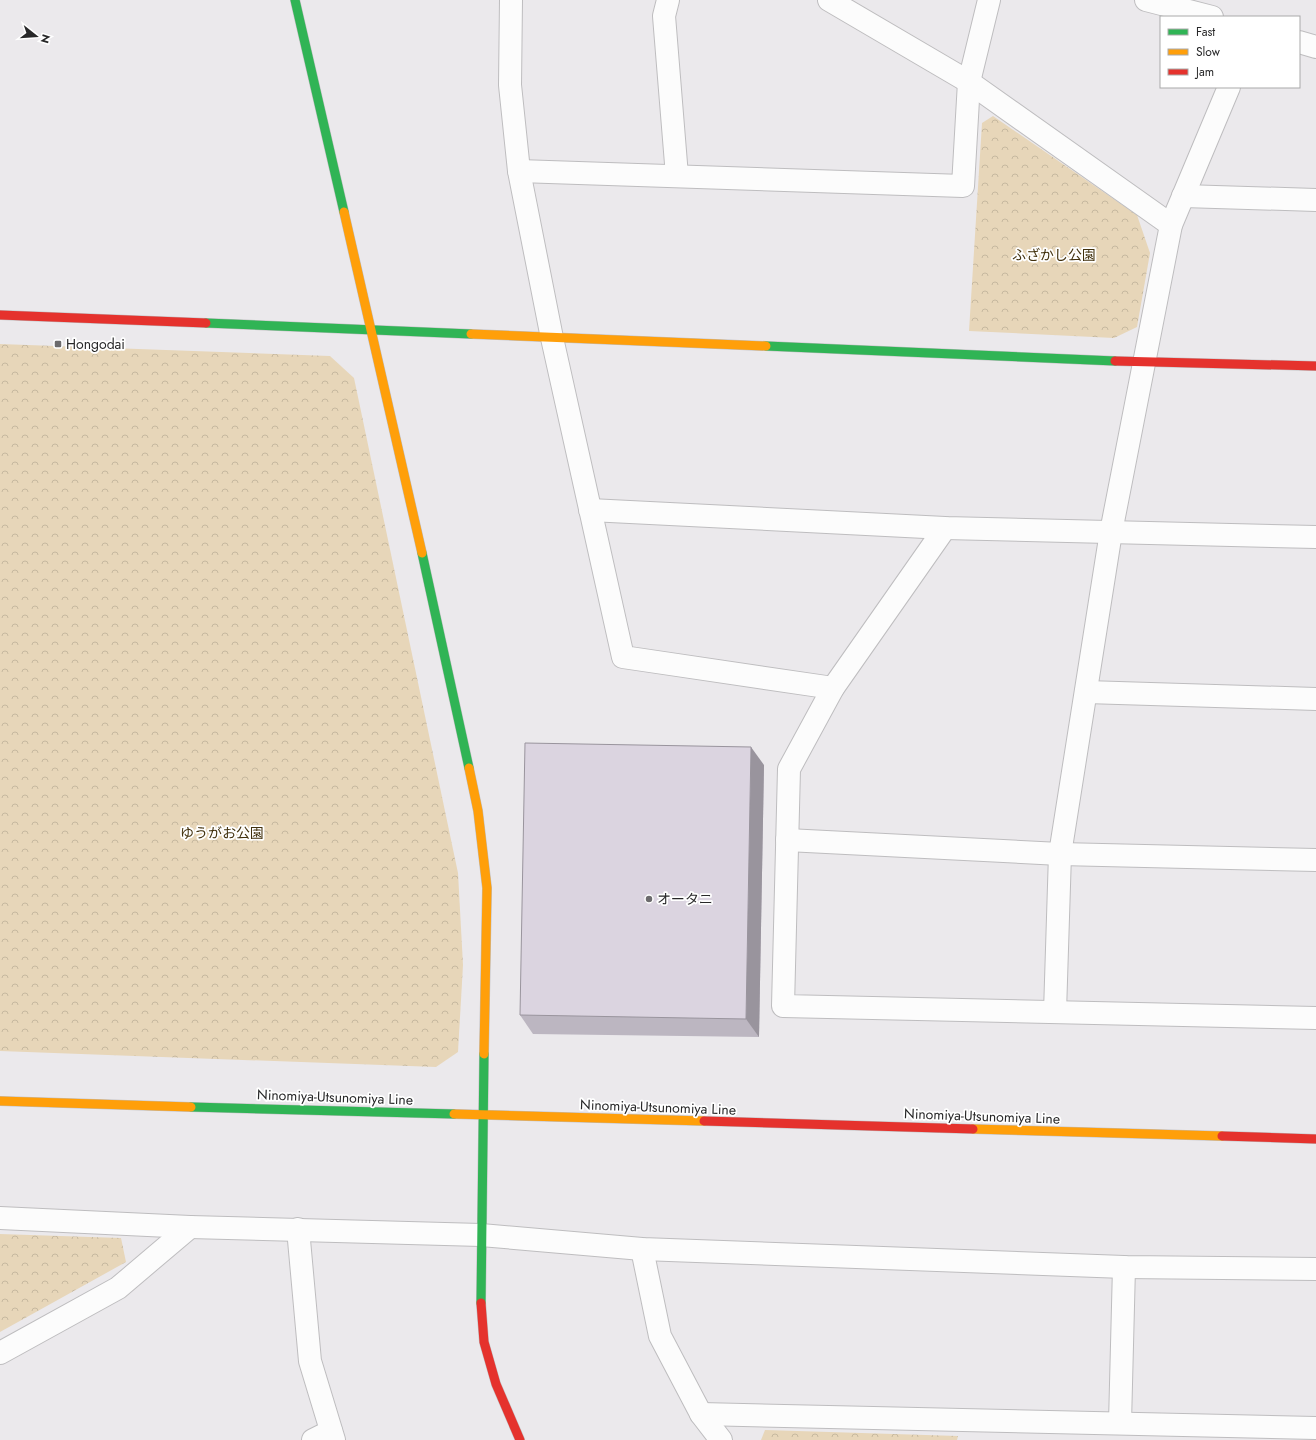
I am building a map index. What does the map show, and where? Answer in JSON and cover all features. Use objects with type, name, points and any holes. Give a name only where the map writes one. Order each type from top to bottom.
[{"type":"street","points":[[295,0],[436,609],[478,811],[487,888],[480,1288],[484,1342],[496,1384],[520,1440]]},
{"type":"street","points":[[511,0],[510,85],[519,171],[552,338],[623,657],[833,688]]},
{"type":"street","points":[[668,0],[664,16],[677,176]]},
{"type":"street","points":[[519,171],[962,186],[969,82],[989,0]]},
{"type":"street","points":[[1146,0],[1208,16]]},
{"type":"street","points":[[833,1],[969,82],[1172,225]]},
{"type":"street","points":[[1300,42],[1316,47]]},
{"type":"street","points":[[1055,1012],[1060,854],[1111,532],[1172,225],[1229,88]]},
{"type":"street","points":[[1184,196],[1316,200]]},
{"type":"street","points":[[0,315],[1146,362],[1316,366]]},
{"type":"street","points":[[590,510],[945,528],[1316,537]]},
{"type":"street","points":[[945,528],[833,688],[789,769],[783,1006],[1316,1018]]},
{"type":"street","points":[[1086,692],[1316,699]]},
{"type":"street","points":[[787,840],[1060,854],[1316,860]]},
{"type":"street","name":"Ninomiya-Utsunomiya Line","points":[[0,1101],[1316,1139]]},
{"type":"street","points":[[0,1218],[190,1227],[481,1235],[642,1249],[1124,1267],[1316,1269]]},
{"type":"street","points":[[0,1353],[118,1288],[190,1227]]},
{"type":"street","points":[[298,1229],[310,1362],[326,1437]]},
{"type":"street","points":[[642,1249],[660,1336],[701,1414],[721,1440]]},
{"type":"street","points":[[1120,1423],[1124,1267]]},
{"type":"street","points":[[701,1414],[1316,1428]]},
{"type":"green space","name":"ふざかし公園","points":[[993,116],[1137,215],[1150,253],[1137,327],[1114,338],[969,331],[982,123]]},
{"type":"green space","name":"ゆうがお公園","points":[[0,344],[330,356],[354,378],[458,873],[463,965],[458,1052],[436,1067],[0,1051]]},
{"type":"green space","points":[[0,1234],[121,1238],[126,1262],[0,1332]]},
{"type":"green space","points":[[765,1430],[958,1436],[957,1440],[761,1440]]},
{"type":"building","name":"オータニ","points":[[525,743],[751,747],[746,1019],[520,1015]]},
{"type":"traffic: fast","points":[[295,0],[344,212]]},
{"type":"traffic: fast","points":[[206,323],[471,334]]},
{"type":"traffic: fast","points":[[766,346],[1115,361]]},
{"type":"traffic: fast","points":[[422,553],[469,768]]},
{"type":"traffic: fast","points":[[481,1303],[484,1054]]},
{"type":"traffic: fast","points":[[191,1107],[454,1114]]},
{"type":"traffic: slow","points":[[344,212],[422,553]]},
{"type":"traffic: slow","points":[[471,334],[766,346]]},
{"type":"traffic: slow","points":[[469,768],[478,811],[487,888],[484,1054]]},
{"type":"traffic: slow","points":[[0,1101],[191,1107]]},
{"type":"traffic: slow","points":[[454,1114],[704,1121]]},
{"type":"traffic: slow","points":[[973,1129],[1222,1136]]},
{"type":"traffic: jam","points":[[0,315],[206,323]]},
{"type":"traffic: jam","points":[[1115,361],[1316,366]]},
{"type":"traffic: jam","points":[[704,1121],[973,1129]]},
{"type":"traffic: jam","points":[[1222,1136],[1316,1139]]},
{"type":"traffic: jam","points":[[481,1303],[484,1342],[496,1384],[520,1440]]},
{"type":"place","name":"Hongodai","points":[[58,344]]},
{"type":"place","name":"オータニ","points":[[649,899]]}]
